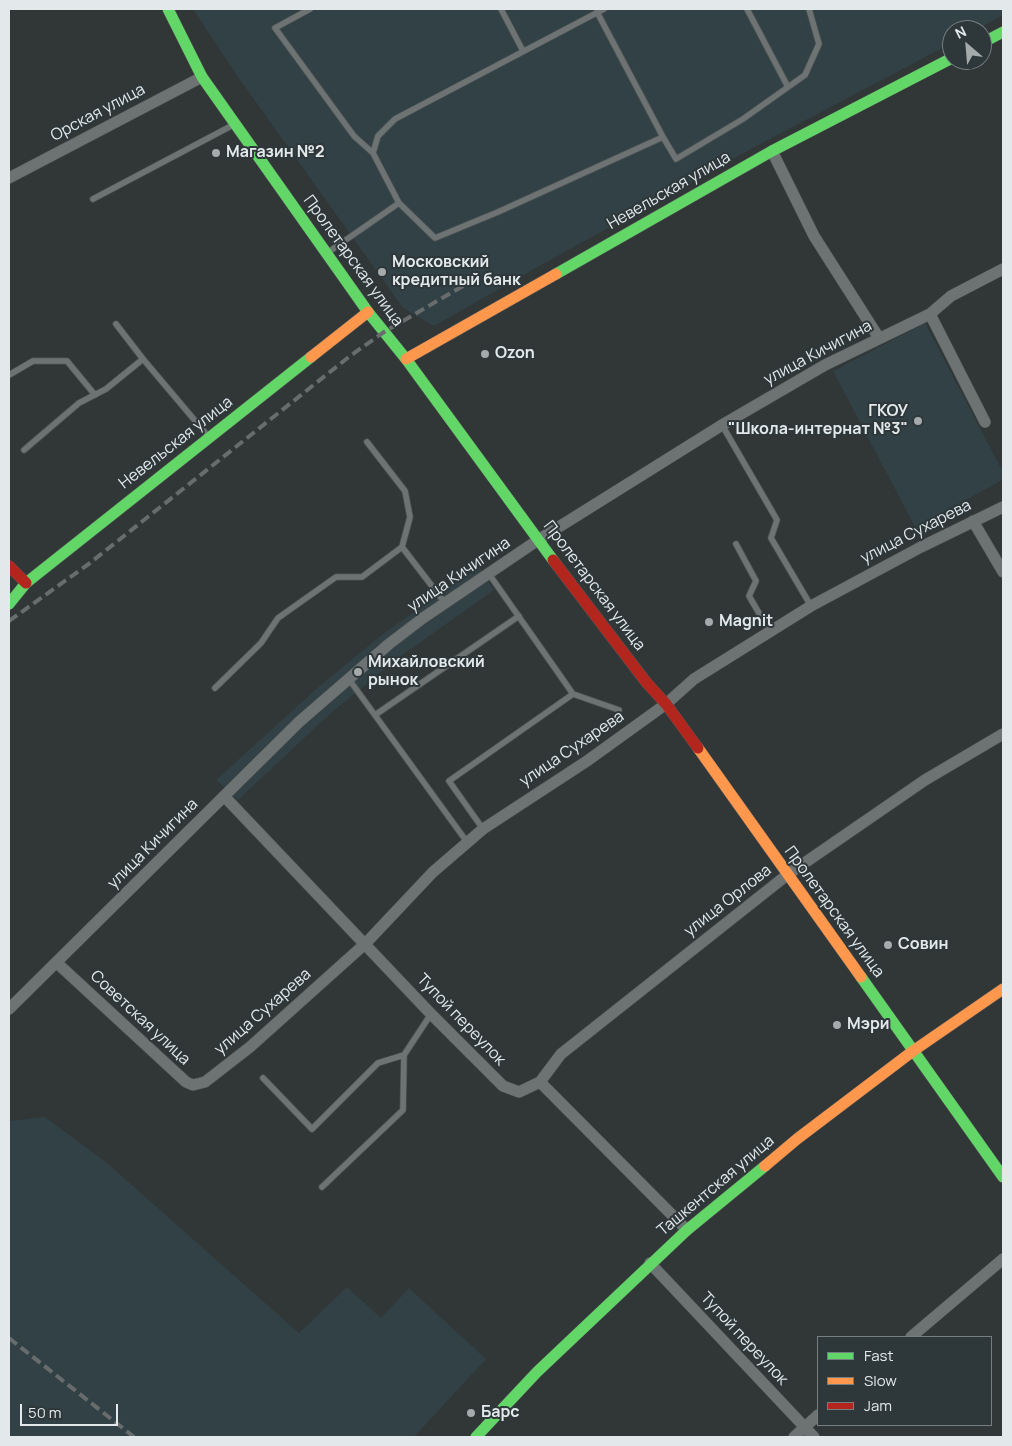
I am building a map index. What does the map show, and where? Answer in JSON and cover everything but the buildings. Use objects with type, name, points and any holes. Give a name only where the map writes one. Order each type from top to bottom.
[{"type":"street","name":"Пролетарская улица","points":[[168,9],[202,77],[368,312],[406,359],[538,540],[646,682],[666,704],[1003,1178]]},
{"type":"street","name":"Невельская улица","points":[[406,359],[772,152],[942,63]]},
{"type":"street","name":"Орская улица","points":[[9,178],[202,77]]},
{"type":"street","points":[[772,152],[814,236],[882,341]]},
{"type":"street","name":"улица Кичигина","points":[[9,1009],[275,745],[348,678],[389,644],[538,540],[722,425],[825,365],[882,341],[930,314],[951,296],[1003,270]]},
{"type":"street","name":"Невельская улица","points":[[9,604],[26,583],[368,312]]},
{"type":"street","points":[[930,314],[985,422]]},
{"type":"street","name":"улица Сухарева","points":[[205,1082],[250,1047],[366,943],[433,872],[483,829],[587,761],[666,704],[694,679],[811,606],[866,575],[1003,507]]},
{"type":"street","points":[[973,521],[1003,572]]},
{"type":"street","points":[[9,566],[26,583]]},
{"type":"street","name":"улица Орлова","points":[[540,1082],[561,1054],[787,874],[925,780],[1003,734]]},
{"type":"street","name":"Тупой переулок","points":[[224,796],[366,943],[431,1014],[503,1086],[519,1092],[540,1082]]},
{"type":"street","name":"Советская улица","points":[[57,963],[186,1082],[193,1085],[205,1082]]},
{"type":"street","name":"Ташкентская улица","points":[[476,1437],[537,1372],[687,1230],[798,1139],[913,1050],[1003,989]]},
{"type":"street","points":[[540,1082],[687,1230]]},
{"type":"street","points":[[911,1336],[1003,1259]]},
{"type":"street","name":"Тупой переулок","points":[[650,1263],[814,1437]]},
{"type":"street","points":[[794,1437],[817,1416]]},
{"type":"lane","points":[[310,9],[275,28],[354,136],[373,153],[400,204],[435,238],[498,212],[664,137]]},
{"type":"lane","points":[[500,9],[523,51]]},
{"type":"lane","points":[[373,153],[378,136],[395,119],[604,9]]},
{"type":"lane","points":[[747,9],[788,87]]},
{"type":"lane","points":[[596,12],[676,159],[743,119],[805,75],[819,44],[809,9]]},
{"type":"lane","points":[[94,199],[235,124]]},
{"type":"lane","points":[[326,253],[400,204]]},
{"type":"lane","points":[[116,324],[209,438]]},
{"type":"lane","points":[[24,450],[79,403],[106,389],[143,359]]},
{"type":"lane","points":[[9,375],[33,361],[67,361],[95,395]]},
{"type":"lane","points":[[722,425],[777,520],[771,538],[811,606]]},
{"type":"lane","points":[[215,688],[260,643],[278,618],[336,577],[362,577],[402,547],[410,517],[405,491],[367,442]]},
{"type":"lane","points":[[736,544],[756,581],[750,596],[770,632]]},
{"type":"lane","points":[[402,547],[445,604]]},
{"type":"lane","points":[[489,574],[573,694],[619,710]]},
{"type":"lane","points":[[375,715],[519,616]]},
{"type":"lane","points":[[348,678],[467,842]]},
{"type":"lane","points":[[483,829],[449,781],[573,694]]},
{"type":"lane","points":[[322,1187],[403,1110],[404,1055],[431,1014]]},
{"type":"lane","points":[[263,1078],[312,1129],[378,1063],[404,1055]]},
{"type":"shaded area","points":[[193,9],[1003,9],[1003,15],[992,21],[942,20],[942,48],[751,149],[434,326],[403,308],[238,77]]},
{"type":"shaded area","name":"ГКОУ \"Школа-интернат №3\"","points":[[925,323],[1003,472],[1001,481],[915,527],[833,371]]},
{"type":"shaded area","name":"Михайловский рынок","points":[[479,567],[494,590],[401,656],[332,712],[238,800],[216,780],[316,689],[384,633]]},
{"type":"shaded area","points":[[45,1117],[107,1163],[299,1333],[347,1287],[381,1318],[409,1288],[486,1359],[414,1437],[9,1437],[9,1121]]},
{"type":"railway","points":[[9,621],[90,563],[350,356],[384,332],[463,286]]},
{"type":"railway","points":[[9,1338],[134,1437]]},
{"type":"traffic: fast","points":[[168,9],[202,77],[368,312],[406,359],[553,560]]},
{"type":"traffic: fast","points":[[992,38],[1003,32]]},
{"type":"traffic: fast","points":[[556,274],[772,151],[942,63]]},
{"type":"traffic: fast","points":[[9,604],[26,583],[311,357]]},
{"type":"traffic: fast","points":[[861,977],[1003,1177]]},
{"type":"traffic: fast","points":[[476,1437],[537,1372],[687,1230],[765,1166]]},
{"type":"traffic: slow","points":[[406,359],[556,274]]},
{"type":"traffic: slow","points":[[311,357],[368,312]]},
{"type":"traffic: slow","points":[[698,748],[861,977]]},
{"type":"traffic: slow","points":[[765,1166],[797,1139],[913,1051],[1003,989]]},
{"type":"traffic: jam","points":[[553,560],[646,682],[666,704],[698,748]]},
{"type":"traffic: jam","points":[[9,566],[26,583]]},
{"type":"place","name":"Магазин №2","points":[[216,153]]},
{"type":"place","name":"Московский кредитный банк","points":[[382,272]]},
{"type":"place","name":"Ozon","points":[[485,354]]},
{"type":"place","name":"ГКОУ \"Школа-интернат №3\"","points":[[918,421]]},
{"type":"place","name":"Magnit","points":[[709,622]]},
{"type":"place","name":"Михайловский рынок","points":[[358,672]]},
{"type":"place","name":"Совин","points":[[888,945]]},
{"type":"place","name":"Мэри","points":[[837,1025]]},
{"type":"place","name":"Барс","points":[[471,1413]]}]
